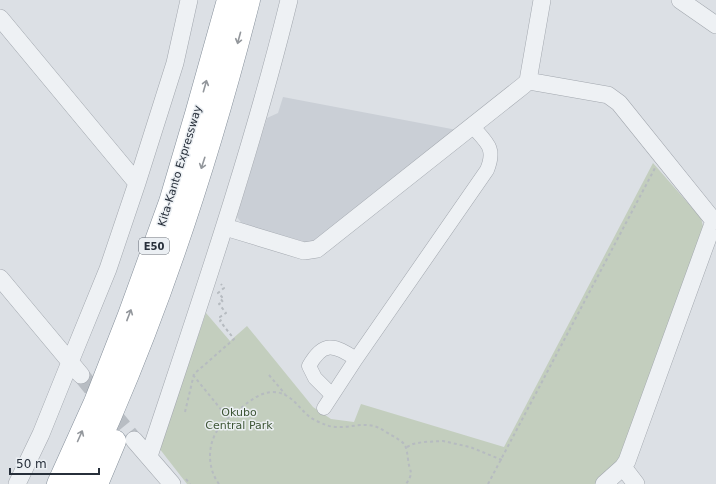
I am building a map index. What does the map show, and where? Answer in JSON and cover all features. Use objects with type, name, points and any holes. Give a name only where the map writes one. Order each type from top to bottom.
[{"type":"highway","name":"Kita-Kanto Expressway","points":[[58,484],[94,402],[129,315],[170,202],[228,0]]},
{"type":"highway","name":"Kita-Kanto Expressway","points":[[79,484],[111,415],[148,323],[188,211],[216,123],[248,0]]},
{"type":"highway","points":[[97,484],[121,424],[156,327],[188,211]]},
{"type":"street","points":[[17,484],[41,434],[108,269],[175,63],[189,0]]},
{"type":"street","points":[[148,456],[225,226],[272,69],[289,0]]},
{"type":"street","points":[[225,226],[304,251],[317,249],[473,127],[528,81],[542,0]]},
{"type":"street","points":[[680,0],[716,25]]},
{"type":"street","points":[[0,18],[137,183]]},
{"type":"street","points":[[528,81],[608,95],[619,103],[715,220],[626,462],[623,467],[604,484]]},
{"type":"street","points":[[324,408],[332,394],[487,170],[491,159],[490,149],[473,127]]},
{"type":"street","points":[[0,278],[81,376]]},
{"type":"street","points":[[332,394],[315,378],[309,366],[314,357],[324,348],[334,347],[356,359]]},
{"type":"street","points":[[134,440],[172,484]]},
{"type":"street","points":[[623,467],[636,484]]},
{"type":"path","points":[[488,484],[656,166]]},
{"type":"path","points":[[184,412],[193,375],[234,339],[220,321],[222,319],[220,317],[226,312],[219,304],[223,302],[220,298],[222,297],[218,293],[224,288],[219,282],[222,280],[215,272],[210,271]]},
{"type":"path","points":[[193,375],[228,418]]},
{"type":"path","points":[[269,375],[286,395],[310,417],[327,426],[374,426],[401,441],[407,447],[408,461],[412,475],[406,484]]},
{"type":"path","points":[[219,484],[212,472],[210,463],[210,447],[218,428],[228,418],[260,395],[274,392],[286,395]]},
{"type":"path","points":[[407,447],[423,442],[443,441],[470,447],[502,460]]},
{"type":"shaded area","points":[[283,97],[457,130],[316,242],[309,243],[243,225],[237,217],[267,118],[278,113]]},
{"type":"green space","name":"Okubo Central Park","points":[[653,163],[701,218],[704,230],[618,466],[595,484],[187,484],[159,448],[206,313],[230,341],[247,326],[313,407],[331,419],[354,422],[361,404],[504,447]]},
{"type":"tunnel","points":[[81,375],[134,440]]}]
